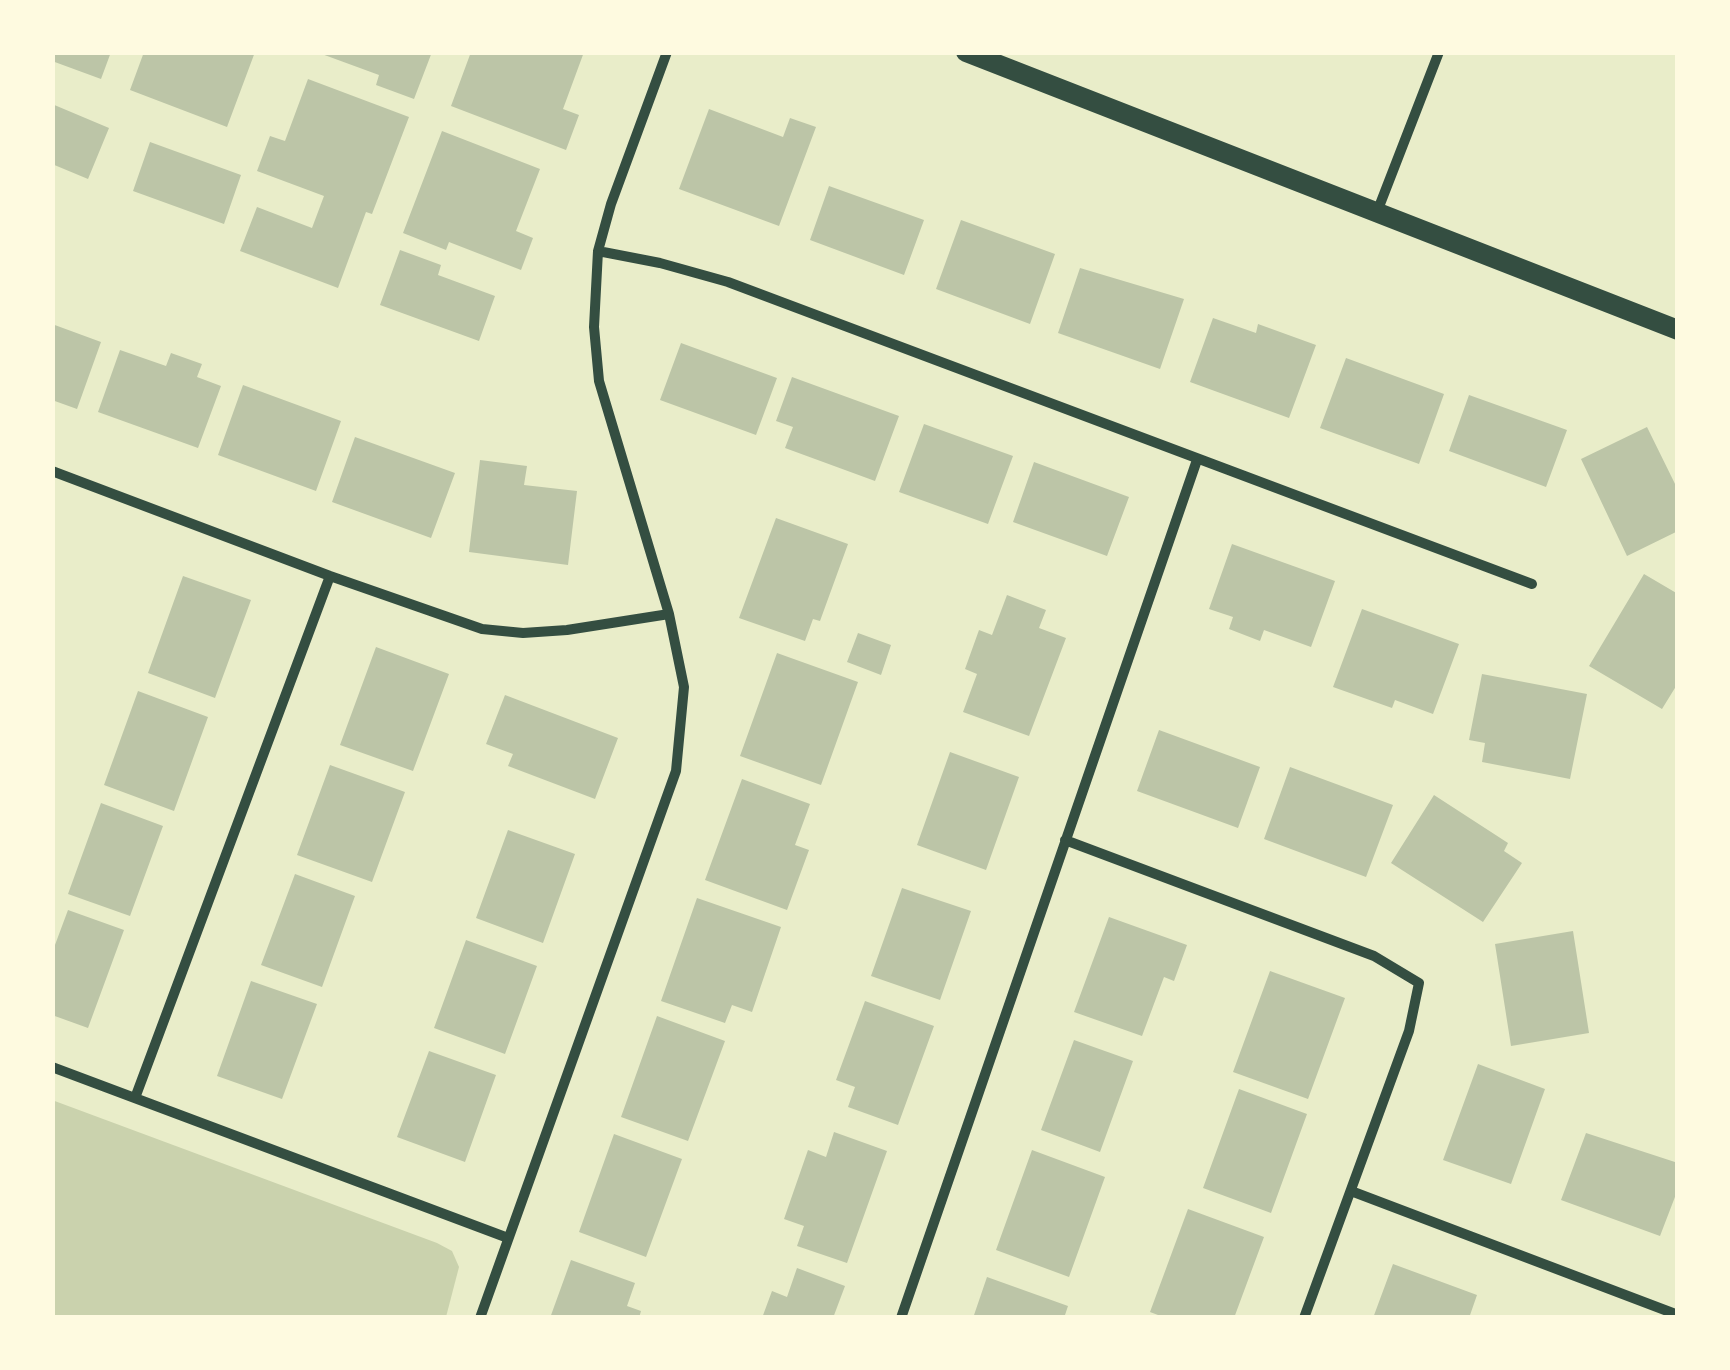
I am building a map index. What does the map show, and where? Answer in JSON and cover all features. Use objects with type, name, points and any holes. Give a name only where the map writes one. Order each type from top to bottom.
[{"type":"main road","points":[[966,52],[1678,330]]},
{"type":"street","points":[[480,1318],[676,771],[684,688],[669,614],[599,381],[594,326],[598,252],[611,204],[667,52]]},
{"type":"street","points":[[1377,212],[1439,52]]},
{"type":"street","points":[[598,252],[660,263],[728,282],[1532,584]]},
{"type":"street","points":[[901,1318],[1197,460]]},
{"type":"street","points":[[52,471],[330,576],[482,628],[522,633],[568,630],[669,614]]},
{"type":"street","points":[[135,1098],[330,576]]},
{"type":"street","points":[[1066,840],[1374,956],[1419,984],[1409,1031],[1304,1318]]},
{"type":"street","points":[[52,1067],[508,1238]]},
{"type":"street","points":[[1350,1191],[1678,1315]]},
{"type":"green space","points":[[52,1100],[452,1251],[459,1267],[446,1317],[53,1317]]},
{"type":"building","points":[[52,52],[111,52],[101,79],[52,61]]},
{"type":"building","points":[[144,52],[255,52],[227,127],[130,90]]},
{"type":"building","points":[[432,52],[414,99],[376,85],[379,75],[319,53]]},
{"type":"building","points":[[471,52],[584,52],[563,109],[579,115],[566,150],[451,106]]},
{"type":"building","points":[[308,79],[409,117],[372,214],[366,212],[338,288],[240,251],[257,207],[312,228],[324,196],[257,171],[270,136],[285,141]]},
{"type":"building","points":[[52,104],[109,128],[88,179],[52,164]]},
{"type":"building","points":[[709,109],[783,137],[790,118],[816,127],[779,226],[679,189]]},
{"type":"building","points":[[442,131],[540,169],[516,231],[533,238],[521,270],[449,242],[446,250],[403,233]]},
{"type":"building","points":[[150,142],[241,175],[224,224],[133,191]]},
{"type":"building","points":[[829,186],[924,220],[904,275],[810,240]]},
{"type":"building","points":[[961,220],[1055,254],[1030,324],[936,289]]},
{"type":"building","points":[[400,250],[441,265],[438,275],[495,296],[479,341],[380,305]]},
{"type":"building","points":[[1080,268],[1184,299],[1160,369],[1058,333]]},
{"type":"building","points":[[1213,318],[1256,333],[1258,324],[1316,345],[1289,418],[1190,382]]},
{"type":"building","points":[[52,324],[101,342],[77,409],[52,400]]},
{"type":"building","points":[[681,343],[777,378],[756,435],[660,400]]},
{"type":"building","points":[[120,350],[166,366],[171,353],[202,364],[197,377],[221,386],[198,448],[98,412]]},
{"type":"building","points":[[1346,358],[1444,394],[1419,464],[1320,428]]},
{"type":"building","points":[[792,377],[899,416],[875,481],[785,448],[793,427],[776,421]]},
{"type":"building","points":[[243,385],[341,421],[316,491],[218,455]]},
{"type":"building","points":[[1469,395],[1567,430],[1546,487],[1449,451]]},
{"type":"building","points":[[924,424],[1013,456],[988,524],[899,492]]},
{"type":"building","points":[[1647,427],[1678,490],[1678,531],[1627,556],[1581,459]]},
{"type":"building","points":[[355,437],[455,473],[431,538],[332,502]]},
{"type":"building","points":[[480,460],[527,466],[524,485],[577,491],[568,565],[469,552]]},
{"type":"building","points":[[1034,462],[1129,497],[1107,556],[1013,522]]},
{"type":"building","points":[[776,518],[848,544],[820,621],[813,619],[805,641],[739,618]]},
{"type":"building","points":[[1232,544],[1335,581],[1311,647],[1264,630],[1260,641],[1229,629],[1233,617],[1209,609]]},
{"type":"building","points":[[1644,574],[1678,594],[1678,683],[1662,709],[1589,666]]},
{"type":"building","points":[[183,576],[251,600],[215,698],[148,673]]},
{"type":"building","points":[[1007,595],[1046,610],[1039,628],[1066,638],[1029,736],[963,712],[977,674],[965,669],[979,630],[992,635]]},
{"type":"building","points":[[1362,609],[1459,644],[1433,714],[1395,700],[1392,708],[1333,687]]},
{"type":"building","points":[[858,633],[891,645],[881,675],[847,662]]},
{"type":"building","points":[[376,647],[449,674],[413,771],[340,745]]},
{"type":"building","points":[[777,653],[858,682],[821,785],[740,756]]},
{"type":"building","points":[[1482,674],[1587,694],[1570,779],[1482,762],[1485,743],[1469,740]]},
{"type":"building","points":[[138,691],[208,717],[174,811],[104,785]]},
{"type":"building","points":[[505,695],[618,738],[595,799],[508,766],[513,754],[486,744]]},
{"type":"building","points":[[1159,730],[1260,767],[1238,828],[1137,791]]},
{"type":"building","points":[[950,752],[1019,777],[986,870],[917,845]]},
{"type":"building","points":[[330,765],[405,792],[372,882],[297,855]]},
{"type":"building","points":[[1290,767],[1393,805],[1366,877],[1264,839]]},
{"type":"building","points":[[742,779],[810,804],[795,845],[809,850],[787,910],[705,880]]},
{"type":"building","points":[[1434,795],[1508,843],[1504,851],[1522,863],[1483,922],[1391,863]]},
{"type":"building","points":[[101,803],[163,826],[130,916],[68,894]]},
{"type":"building","points":[[508,830],[575,854],[543,943],[476,918]]},
{"type":"building","points":[[295,874],[355,896],[322,987],[261,965]]},
{"type":"building","points":[[902,888],[971,911],[940,1000],[871,976]]},
{"type":"building","points":[[697,898],[781,927],[752,1012],[732,1005],[725,1023],[661,1001]]},
{"type":"building","points":[[68,910],[124,930],[88,1028],[52,1015],[52,953]]},
{"type":"building","points":[[1109,917],[1187,945],[1174,981],[1164,977],[1142,1036],[1074,1012]]},
{"type":"building","points":[[1573,931],[1589,1033],[1511,1046],[1495,944]]},
{"type":"building","points":[[466,940],[537,966],[505,1054],[434,1028]]},
{"type":"building","points":[[1270,971],[1345,998],[1308,1099],[1233,1072]]},
{"type":"building","points":[[251,981],[317,1004],[282,1099],[217,1076]]},
{"type":"building","points":[[865,1001],[934,1026],[898,1125],[848,1107],[855,1087],[836,1080]]},
{"type":"building","points":[[657,1016],[725,1041],[688,1141],[621,1117]]},
{"type":"building","points":[[1074,1040],[1133,1061],[1100,1152],[1041,1130]]},
{"type":"building","points":[[429,1051],[496,1075],[465,1162],[397,1137]]},
{"type":"building","points":[[1478,1064],[1545,1089],[1511,1184],[1443,1160]]},
{"type":"building","points":[[1239,1089],[1307,1114],[1271,1213],[1203,1188]]},
{"type":"building","points":[[834,1132],[887,1151],[847,1263],[797,1246],[804,1226],[784,1219],[808,1150],[826,1157]]},
{"type":"building","points":[[1586,1133],[1678,1163],[1678,1189],[1660,1236],[1561,1200]]},
{"type":"building","points":[[614,1134],[682,1159],[646,1257],[579,1232]]},
{"type":"building","points":[[1032,1150],[1105,1177],[1069,1277],[996,1250]]},
{"type":"building","points":[[1188,1209],[1264,1237],[1234,1318],[1166,1318],[1150,1312]]},
{"type":"building","points":[[571,1260],[635,1283],[627,1306],[641,1311],[639,1318],[550,1318]]},
{"type":"building","points":[[1393,1264],[1477,1295],[1469,1318],[1373,1318]]},
{"type":"building","points":[[797,1268],[845,1286],[833,1318],[762,1318],[772,1291],[787,1297]]},
{"type":"building","points":[[987,1277],[1068,1306],[1064,1318],[973,1318]]}]
